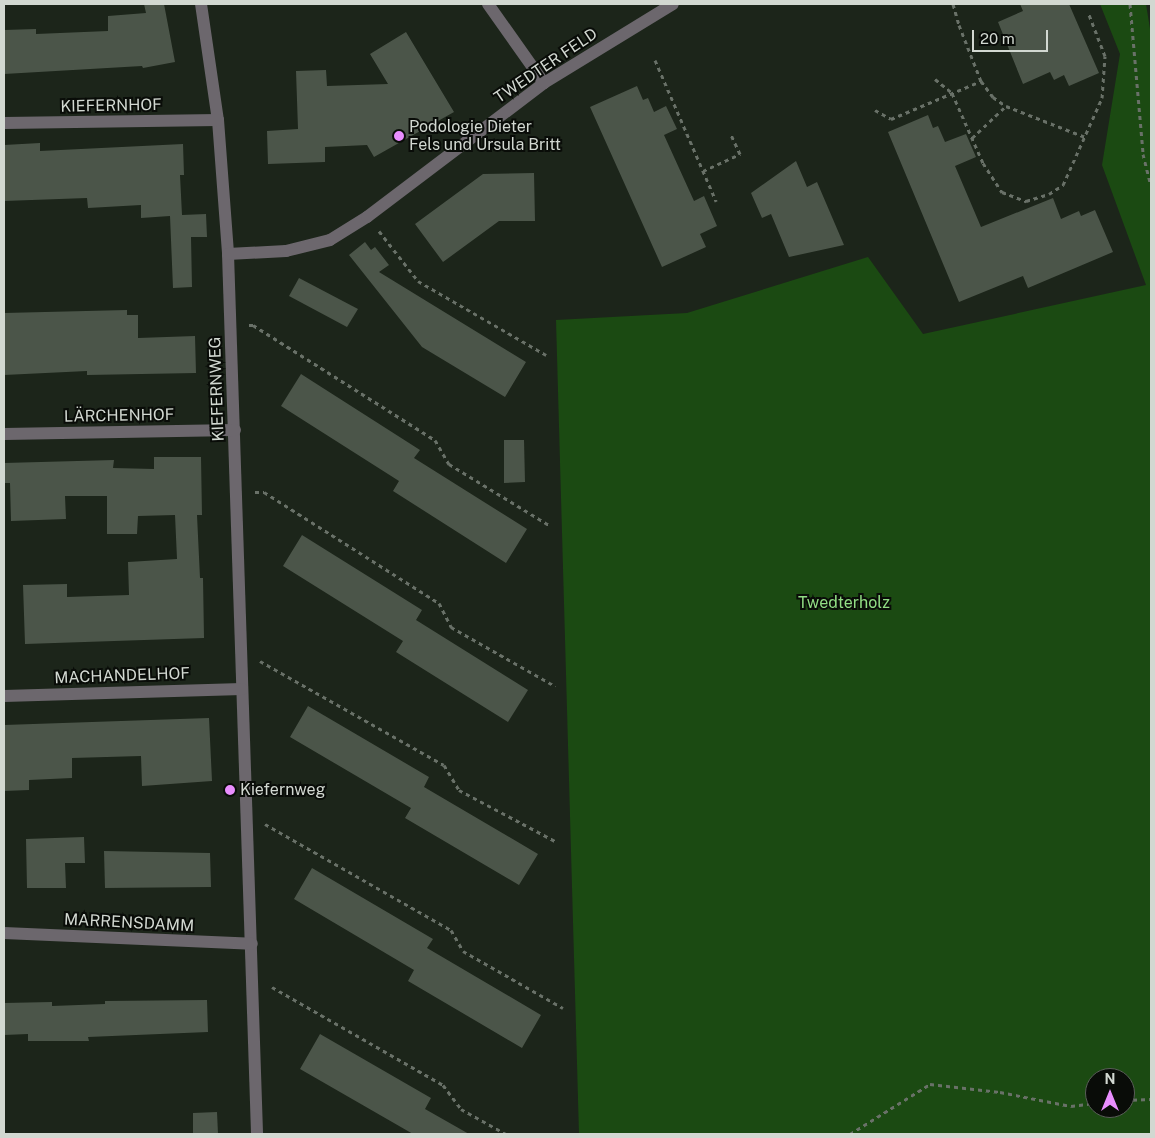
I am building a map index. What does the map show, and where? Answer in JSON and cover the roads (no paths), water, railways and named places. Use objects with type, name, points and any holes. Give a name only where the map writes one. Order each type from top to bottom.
[{"type":"street","name":"KIEFERNWEG","points":[[201,4],[218,120],[228,254],[254,987],[257,1134]]},
{"type":"street","points":[[488,4],[544,83]]},
{"type":"street","name":"TWEDTER FELD","points":[[228,254],[286,251],[330,240],[367,217],[544,83],[673,4]]},
{"type":"street","name":"KIEFERNHOF","points":[[4,123],[218,120]]},
{"type":"street","name":"LÄRCHENHOF","points":[[4,434],[235,430]]},
{"type":"street","name":"MACHANDELHOF","points":[[4,696],[242,688]]},
{"type":"street","name":"MARRENSDAMM","points":[[4,932],[252,944]]},
{"type":"place","name":"Podologie Dieter Fels und Ursula Britt","points":[[399,136]]},
{"type":"place","name":"Kiefernweg","points":[[230,790]]},
{"type":"park label","name":"Twedterholz","points":[[844,603]]}]
